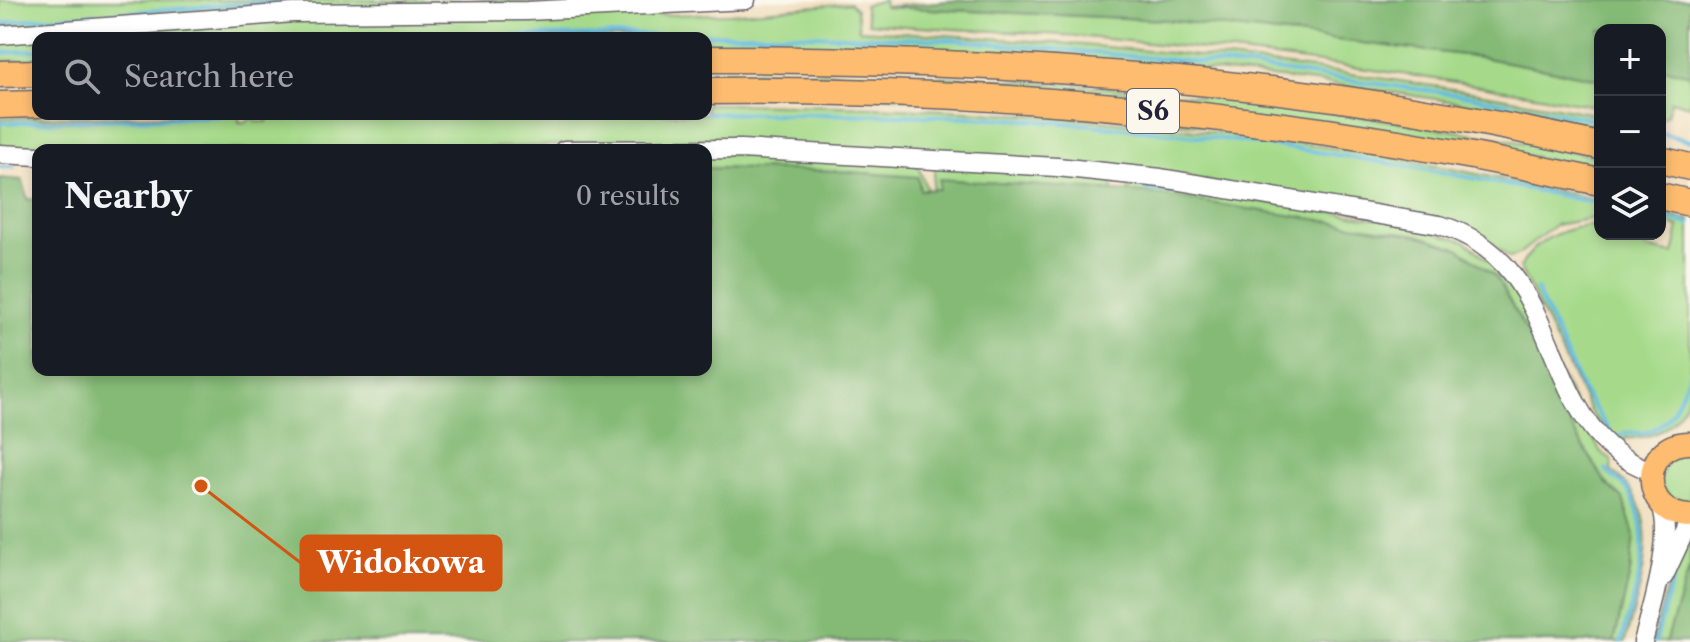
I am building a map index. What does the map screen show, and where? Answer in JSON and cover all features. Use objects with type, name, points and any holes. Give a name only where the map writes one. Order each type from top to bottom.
[{"type":"highway","name":"S6","points":[[712,59],[960,64],[1209,83],[1428,113],[1594,145]]},
{"type":"highway","points":[[0,74],[32,73]]},
{"type":"highway","name":"S6","points":[[712,91],[959,94],[1126,108],[1384,141],[1594,181]]},
{"type":"highway","points":[[0,105],[32,104]]},
{"type":"highway","points":[[1666,161],[1690,167]]},
{"type":"highway","points":[[1666,197],[1690,203]]},
{"type":"main road","points":[[1685,439],[1659,455],[1651,471],[1651,487],[1661,505],[1670,512],[1690,518]]},
{"type":"street","points":[[40,32],[293,13],[527,11],[746,0]]},
{"type":"street","points":[[0,35],[32,33]]},
{"type":"street","points":[[712,148],[1057,167],[1161,178],[1440,225],[1475,239],[1507,265],[1531,301],[1569,388],[1589,424],[1616,452],[1651,471]]},
{"type":"street","points":[[0,154],[32,156]]},
{"type":"street","points":[[1643,642],[1654,601],[1664,527],[1661,505]]},
{"type":"street","points":[[1654,601],[1690,518]]},
{"type":"green space","points":[[0,0],[599,0],[0,27]]},
{"type":"green space","points":[[884,0],[885,7],[1167,20],[1480,57],[1594,78],[1594,106],[1404,74],[1207,49],[1023,32],[868,23],[864,5]]},
{"type":"green space","points":[[959,0],[1690,0],[1690,75],[1666,69],[1666,24],[1594,24],[1594,78],[1480,57],[1167,20],[885,7]]},
{"type":"green space","points":[[850,3],[856,9],[859,30],[1042,42],[1316,70],[1497,96],[1594,114],[1594,127],[1378,90],[1267,76],[1043,57],[819,47],[712,46],[712,32],[110,32],[244,21],[729,14]]},
{"type":"green space","points":[[32,38],[32,60],[0,61],[0,41]]},
{"type":"green space","points":[[1666,69],[1690,75],[1690,106],[1671,101],[1667,115]]},
{"type":"green space","points":[[712,71],[933,76],[1155,92],[1266,104],[1488,136],[1594,156],[1594,170],[1529,156],[712,80]]},
{"type":"green space","points":[[712,104],[877,107],[1047,116],[1217,132],[1414,162],[1594,199],[1594,218],[1555,225],[1510,258],[1484,238],[1182,176],[712,149],[712,144],[32,144],[32,149],[0,149],[0,118],[256,122],[712,120]]},
{"type":"green space","points":[[712,153],[917,163],[927,190],[919,191],[918,178],[837,171],[712,168]]},
{"type":"green space","points":[[941,165],[1112,181],[1113,191],[939,179],[939,189],[932,190],[935,169]]},
{"type":"green space","points":[[712,168],[837,171],[918,177],[920,190],[939,189],[939,179],[1146,193],[1417,235],[1460,249],[1496,277],[1541,357],[1575,433],[1606,483],[1623,499],[1634,535],[1630,573],[1614,642],[0,642],[0,178],[22,180],[28,200],[32,199],[32,376],[712,376]]},
{"type":"green space","points":[[1133,182],[1393,221],[1465,241],[1508,276],[1600,451],[1612,461],[1611,471],[1629,488],[1640,507],[1645,528],[1645,550],[1625,642],[1614,642],[1630,573],[1634,535],[1623,499],[1606,483],[1575,433],[1541,357],[1495,276],[1127,192]]},
{"type":"green space","points":[[1666,214],[1690,220],[1690,392],[1680,412],[1666,427],[1648,436],[1626,438],[1620,445],[1592,415],[1520,268],[1544,241],[1576,228],[1594,226],[1594,240],[1647,240],[1646,248],[1673,254],[1679,227],[1666,224]]},
{"type":"green space","points":[[1690,451],[1690,502],[1684,507],[1678,506],[1659,485],[1667,459]]},
{"type":"green space","points":[[1690,531],[1690,566],[1666,642],[1652,642],[1669,580]]},
{"type":"green space","points":[[1690,566],[1690,642],[1666,642]]},
{"type":"waterway","points":[[0,24],[32,19],[305,0]]},
{"type":"waterway","points":[[712,35],[956,40],[1251,67],[1469,96],[1594,120]]},
{"type":"waterway","points":[[0,53],[32,50]]},
{"type":"waterway","points":[[712,113],[986,118],[1171,133],[1386,163],[1594,203]]},
{"type":"waterway","points":[[0,123],[99,120]]},
{"type":"waterway","points":[[1666,135],[1690,141]]},
{"type":"waterway","points":[[0,167],[14,167]]},
{"type":"waterway","points":[[1133,184],[1153,190],[1215,196]]},
{"type":"waterway","points":[[1666,218],[1690,224]]},
{"type":"waterway","points":[[1536,289],[1583,391],[1611,433]]},
{"type":"waterway","points":[[1618,437],[1627,432],[1642,433],[1661,425],[1674,409],[1690,371]]},
{"type":"waterway","points":[[1606,469],[1628,490],[1637,508],[1641,527],[1641,565],[1621,642]]},
{"type":"waterway","points":[[1655,642],[1674,575]]},
{"type":"place","name":"Widokowa","points":[[201,486]]}]
